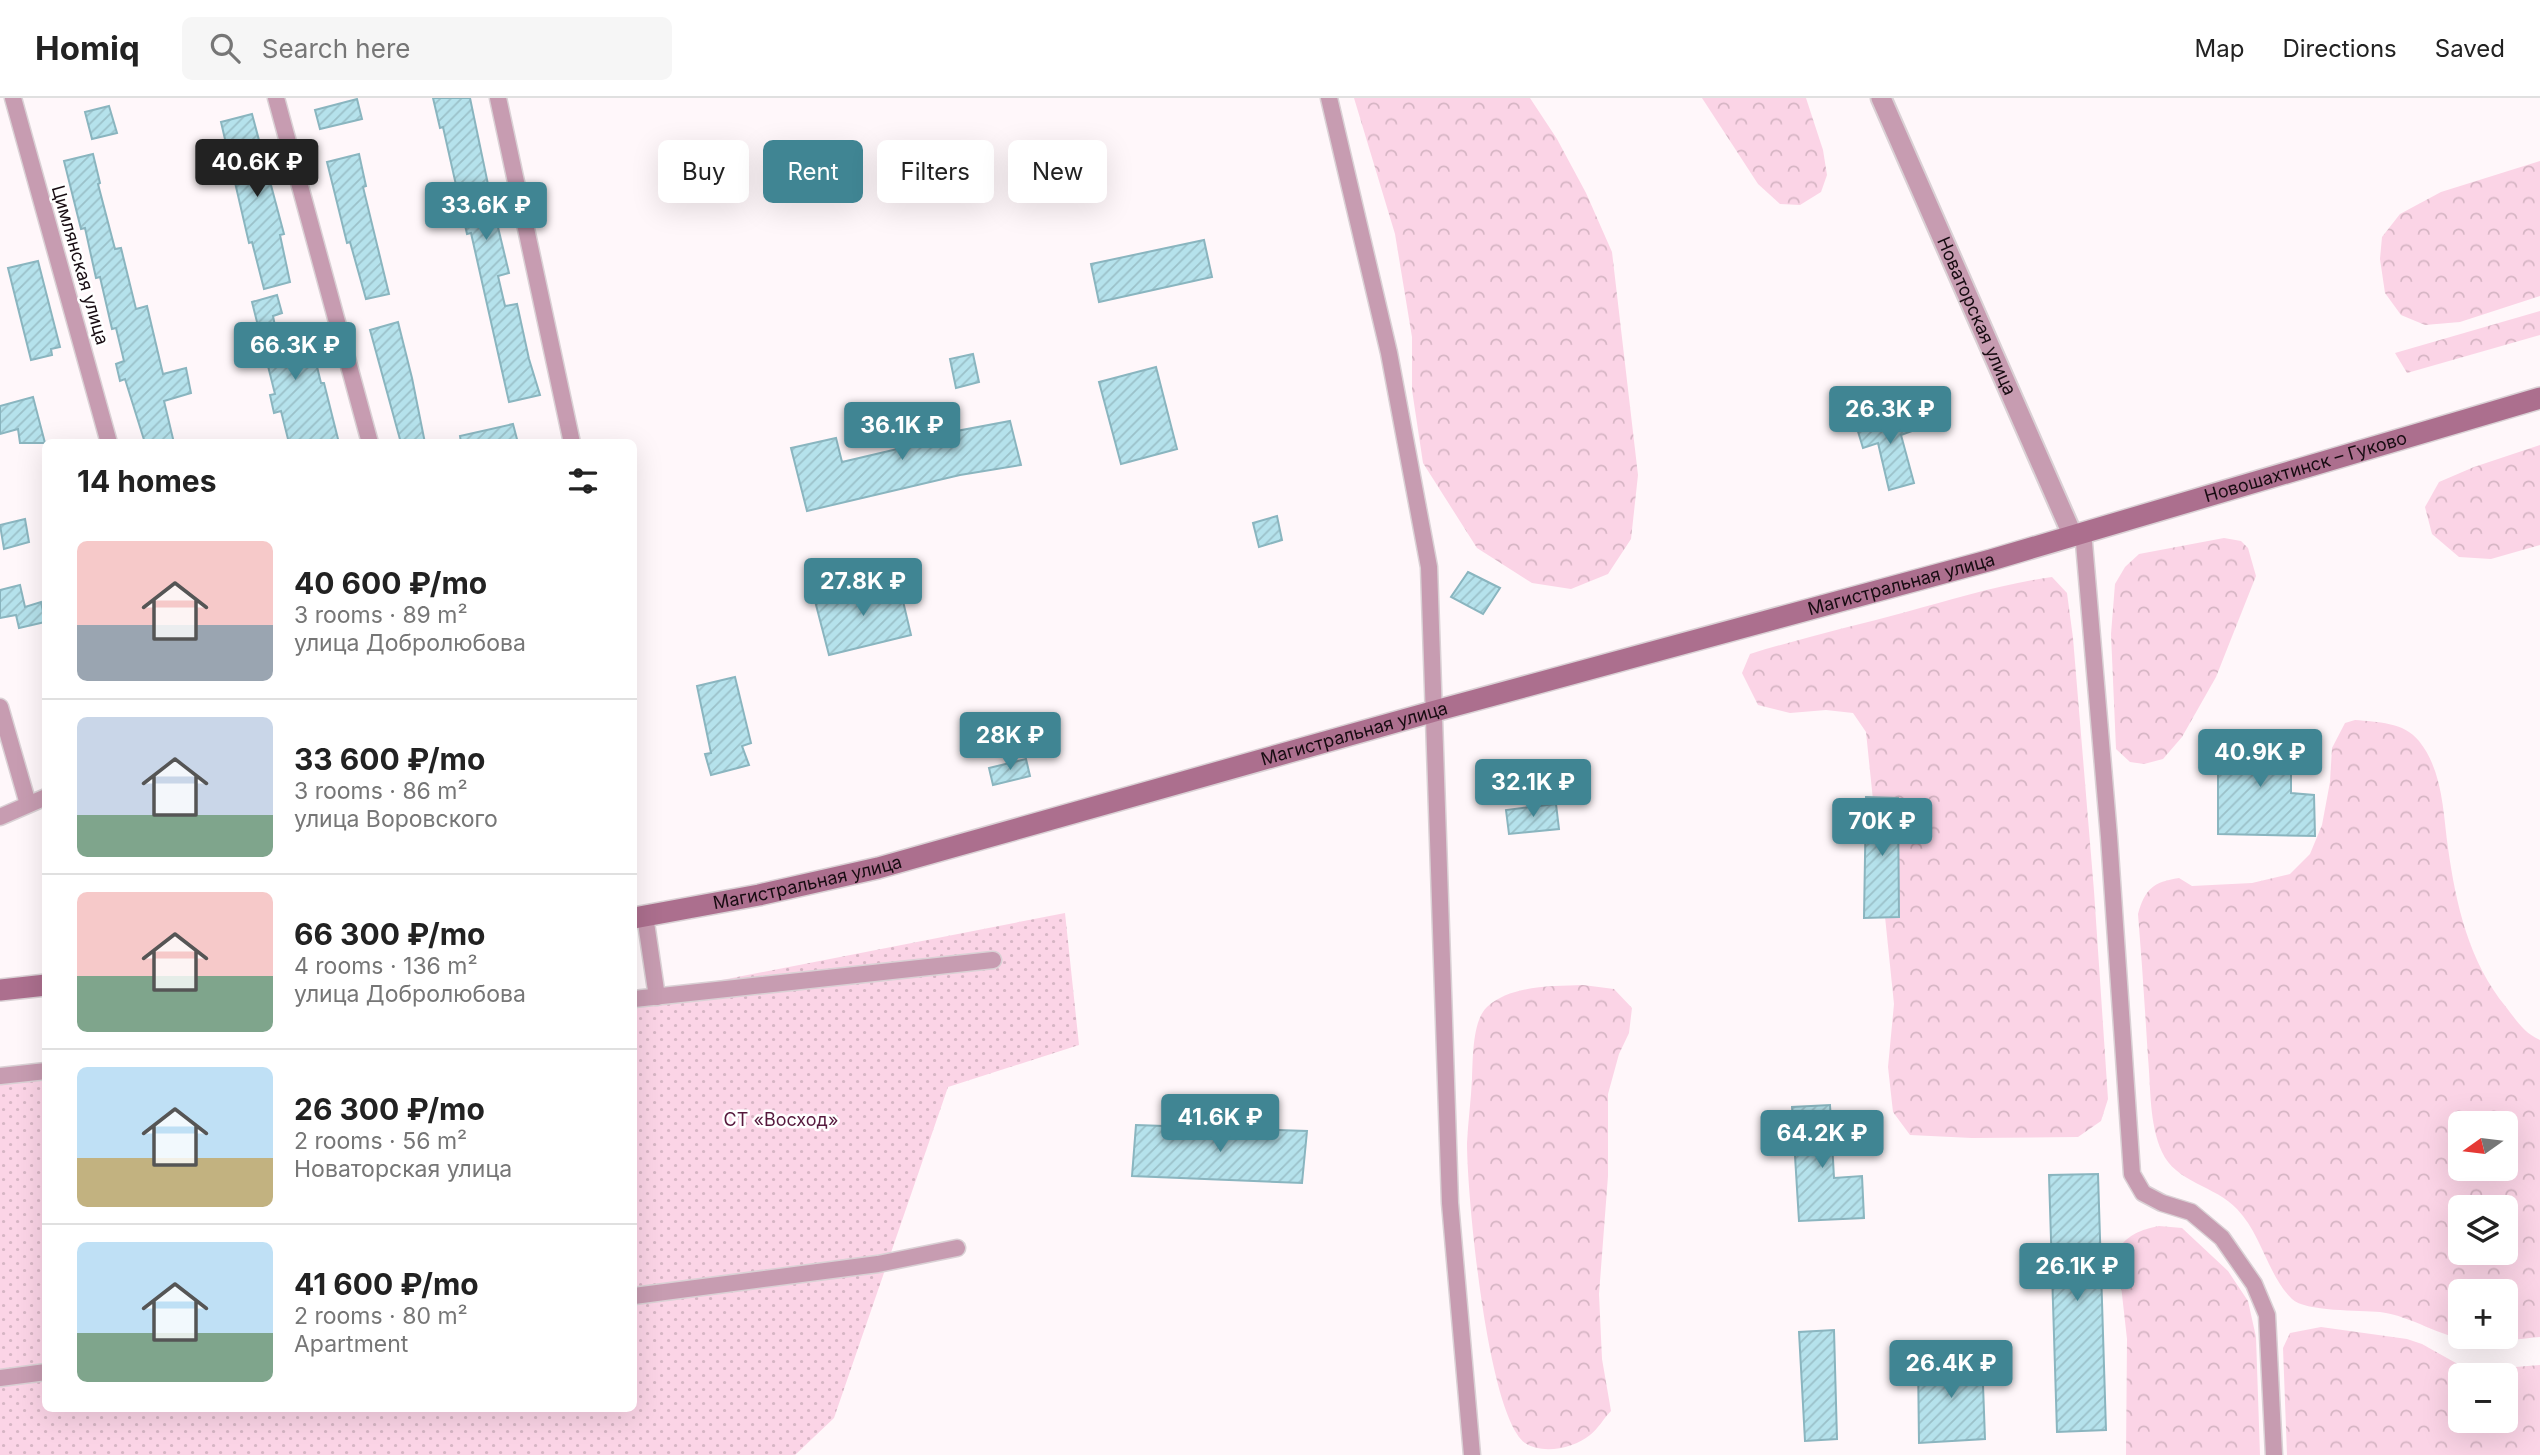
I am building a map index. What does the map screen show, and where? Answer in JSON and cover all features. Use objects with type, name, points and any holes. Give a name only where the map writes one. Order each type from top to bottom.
[{"type":"main road","name":"Новошахтинск – Гуково","points":[[2077,533],[2540,398]]},
{"type":"main road","name":"Магистральная улица","points":[[639,917],[878,869],[1435,712],[1991,560],[2077,533]]},
{"type":"main road","points":[[0,990],[42,985]]},
{"type":"street","name":"Цимлянская улица","points":[[13,98],[108,439]]},
{"type":"street","points":[[276,98],[369,439]]},
{"type":"street","points":[[498,98],[571,439]]},
{"type":"street","points":[[1329,98],[1390,353],[1429,567],[1450,1203],[1472,1455]]},
{"type":"street","name":"Новаторская улица","points":[[1881,98],[2077,533]]},
{"type":"street","points":[[2077,533],[2109,837],[2132,1174],[2143,1193],[2162,1203],[2191,1212],[2222,1238],[2254,1284],[2267,1315],[2274,1455]]},
{"type":"street","points":[[0,707],[28,804]]},
{"type":"street","points":[[0,817],[42,799]]},
{"type":"street","points":[[639,917],[657,997]]},
{"type":"street","points":[[637,999],[993,960]]},
{"type":"street","points":[[0,1076],[42,1071]]},
{"type":"street","points":[[637,1296],[878,1264],[957,1248]]},
{"type":"street","points":[[0,1378],[42,1373]]},
{"type":"green space","points":[[1354,98],[1530,98],[1557,139],[1586,193],[1612,252],[1638,475],[1631,539],[1608,574],[1571,589],[1532,583],[1477,548],[1423,463],[1412,390],[1412,337],[1395,234]]},
{"type":"green space","points":[[1702,98],[1806,98],[1823,150],[1827,175],[1821,192],[1800,205],[1780,204],[1758,184]]},
{"type":"green space","points":[[2540,161],[2540,296],[2460,322],[2425,325],[2401,315],[2385,293],[2380,259],[2382,237],[2400,214],[2441,192]]},
{"type":"green space","points":[[2540,311],[2540,335],[2407,373],[2395,353]]},
{"type":"green space","points":[[2540,445],[2540,545],[2491,559],[2459,557],[2432,534],[2425,507],[2439,482]]},
{"type":"green space","points":[[2224,538],[2241,541],[2248,548],[2256,576],[2216,677],[2182,737],[2163,759],[2144,764],[2130,762],[2116,749],[2111,634],[2115,584],[2125,567],[2139,554]]},
{"type":"green space","points":[[2052,577],[2067,593],[2073,638],[2108,1099],[2101,1121],[2078,1137],[1972,1138],[1910,1135],[1893,1112],[1888,1067],[1894,1004],[1866,732],[1853,713],[1826,710],[1790,713],[1758,705],[1742,673],[1750,654],[1978,592]]},
{"type":"green space","points":[[2355,720],[2398,727],[2419,741],[2433,765],[2441,792],[2455,891],[2473,952],[2493,990],[2517,1022],[2540,1040],[2540,1337],[2518,1339],[2518,1279],[2448,1279],[2448,1335],[2392,1314],[2320,1308],[2299,1303],[2292,1299],[2277,1279],[2246,1219],[2228,1201],[2176,1170],[2168,1162],[2158,1141],[2151,1106],[2138,914],[2144,898],[2156,885],[2179,878],[2192,886],[2252,883],[2290,874],[2310,854],[2322,825],[2330,782],[2332,748],[2345,723]]},
{"type":"green space","name":"СТ «Восход»","points":[[1065,913],[1079,1045],[948,1087],[834,1418],[795,1455],[0,1455],[0,1069],[42,1064],[42,1412],[637,1412],[637,994],[681,988]]},
{"type":"green space","points":[[1583,985],[1614,989],[1632,1008],[1629,1033],[1619,1054],[1608,1094],[1608,1176],[1599,1294],[1602,1359],[1611,1411],[1596,1430],[1583,1440],[1558,1448],[1540,1449],[1525,1443],[1512,1424],[1500,1391],[1490,1349],[1475,1253],[1468,1169],[1467,1143],[1473,1052],[1478,1021],[1487,1007],[1497,1000],[1508,994],[1533,988]]},
{"type":"green space","points":[[2159,1226],[2182,1228],[2228,1271],[2248,1301],[2256,1337],[2260,1455],[2126,1455],[2127,1339],[2117,1250],[2135,1234]]},
{"type":"green space","points":[[2321,1327],[2407,1339],[2422,1344],[2456,1363],[2448,1363],[2448,1433],[2518,1433],[2518,1367],[2540,1365],[2540,1455],[2287,1455],[2283,1348],[2290,1333]]},
{"type":"building","points":[[433,98],[470,98],[509,273],[498,276],[505,306],[517,304],[540,395],[509,402],[471,233],[467,234],[443,127],[440,128]]},
{"type":"building","points":[[357,99],[362,119],[320,129],[315,110]]},
{"type":"building","points":[[109,106],[117,133],[92,139],[85,112]]},
{"type":"building","points":[[252,114],[284,234],[280,235],[290,282],[264,289],[252,242],[249,243],[221,122]]},
{"type":"building","points":[[93,154],[115,249],[121,248],[136,309],[147,306],[163,374],[186,368],[191,393],[164,401],[173,439],[144,439],[125,379],[120,381],[116,364],[124,361],[116,328],[112,329],[100,277],[96,278],[85,228],[81,229],[64,161]]},
{"type":"building","points":[[359,154],[366,186],[363,187],[389,294],[366,299],[350,242],[347,243],[327,162]]},
{"type":"building","points":[[1204,240],[1212,277],[1099,302],[1091,264]]},
{"type":"building","points":[[38,261],[60,347],[51,349],[52,355],[31,360],[8,268]]},
{"type":"building","points":[[277,295],[282,313],[273,316],[279,346],[310,338],[338,439],[288,439],[281,411],[274,413],[270,395],[275,394],[252,302]]},
{"type":"building","points":[[398,322],[424,439],[400,439],[370,330]]},
{"type":"building","points":[[973,354],[979,382],[956,388],[950,359]]},
{"type":"building","points":[[1156,367],[1177,449],[1121,464],[1099,382]]},
{"type":"building","points":[[33,397],[44,439],[42,443],[20,443],[18,429],[0,434],[0,406]]},
{"type":"building","points":[[1908,410],[1915,430],[1901,435],[1914,483],[1889,490],[1878,443],[1863,448],[1856,425]]},
{"type":"building","points":[[948,420],[951,432],[1010,421],[1021,465],[960,475],[807,511],[791,448],[836,438],[842,462],[906,447],[902,430]]},
{"type":"building","points":[[513,424],[517,439],[460,439],[460,436]]},
{"type":"building","points":[[1277,516],[1282,540],[1259,547],[1253,523]]},
{"type":"building","points":[[25,519],[29,542],[4,549],[0,525]]},
{"type":"building","points":[[1468,572],[1500,588],[1483,614],[1451,597]]},
{"type":"building","points":[[898,580],[911,635],[829,655],[815,601]]},
{"type":"building","points":[[20,585],[25,607],[41,602],[42,623],[19,628],[16,615],[0,618],[0,590]]},
{"type":"building","points":[[735,677],[751,743],[742,746],[749,765],[711,775],[705,754],[711,753],[697,686]]},
{"type":"building","points":[[2218,736],[2291,737],[2291,793],[2314,795],[2315,836],[2218,834]]},
{"type":"building","points":[[1026,759],[1030,776],[993,785],[989,768]]},
{"type":"building","points":[[1866,797],[1898,798],[1899,917],[1864,918]]},
{"type":"building","points":[[1556,804],[1559,829],[1509,834],[1506,810]]},
{"type":"building","points":[[1830,1105],[1834,1178],[1862,1176],[1864,1218],[1799,1221],[1792,1107]]},
{"type":"building","points":[[1136,1125],[1307,1131],[1302,1183],[1132,1176]]},
{"type":"building","points":[[2098,1174],[2106,1430],[2057,1432],[2049,1175]]},
{"type":"building","points":[[1834,1330],[1837,1439],[1805,1441],[1799,1332]]},
{"type":"building","points":[[1982,1358],[1985,1439],[1919,1443],[1918,1359]]}]
